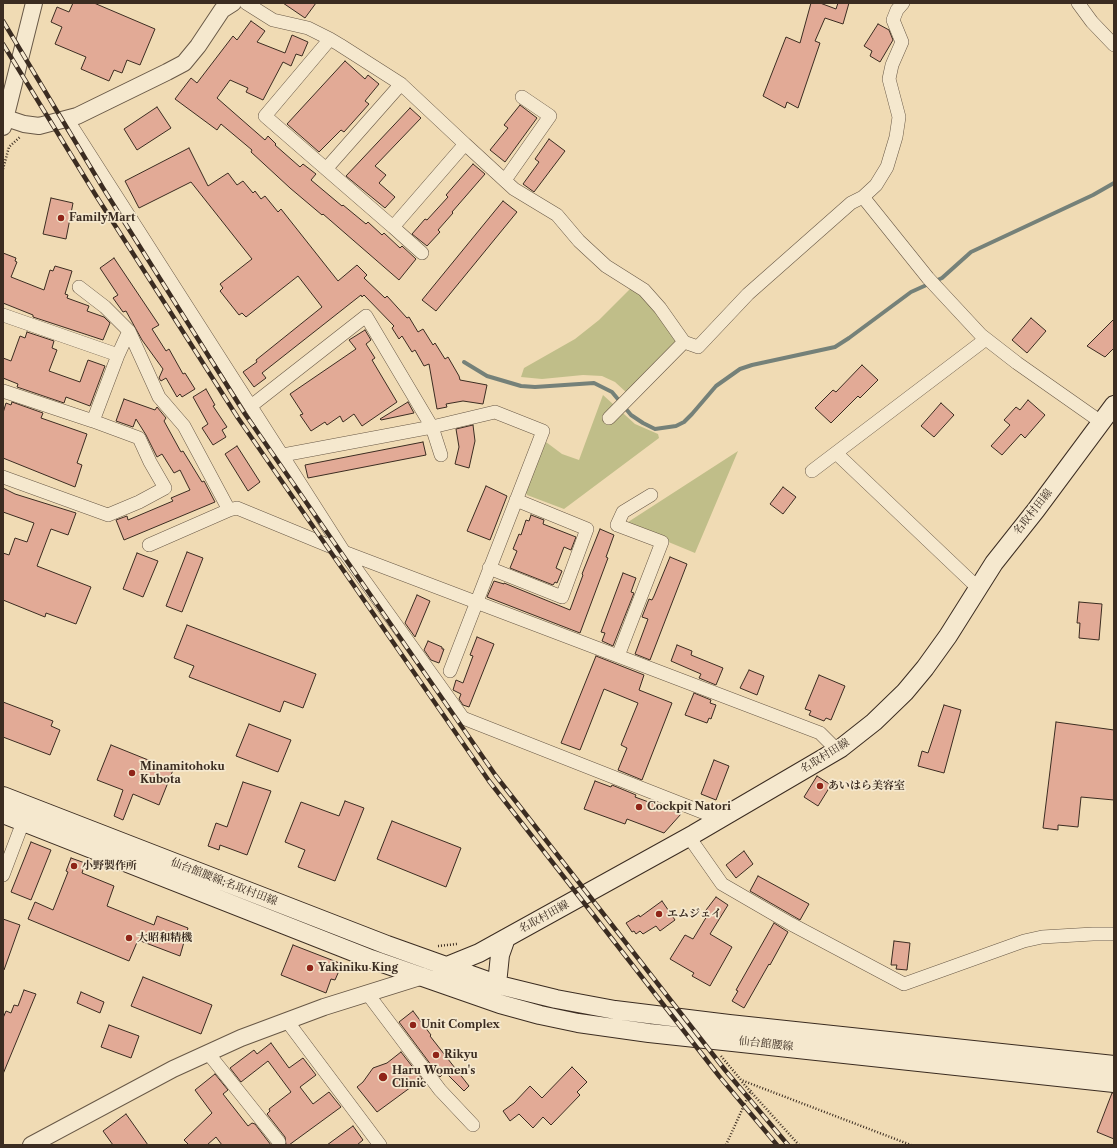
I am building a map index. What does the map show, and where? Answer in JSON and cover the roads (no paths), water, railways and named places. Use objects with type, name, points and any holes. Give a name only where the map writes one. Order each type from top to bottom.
[{"type":"main road","name":"名取村田線","points":[[424,976],[479,953],[690,837],[837,750],[874,722],[905,692],[948,636],[977,587],[1110,411]]},
{"type":"main road","name":"仙台館腰線;名取村田線","points":[[3,796],[139,850],[445,966]]},
{"type":"main road","name":"仙台館腰線;名取村田線","points":[[3,814],[370,959],[424,976]]},
{"type":"main road","points":[[496,984],[500,956],[506,938]]},
{"type":"main road","name":"仙台館腰線","points":[[445,966],[496,984],[556,998],[623,1011],[729,1024],[1114,1065]]},
{"type":"main road","name":"仙台館腰線","points":[[424,976],[500,1004],[540,1015],[578,1023],[649,1033],[718,1039],[1114,1083]]},
{"type":"street","points":[[34,3],[4,121],[39,126],[77,116],[167,72],[184,62],[198,46],[222,10],[233,3]]},
{"type":"street","points":[[246,3],[274,20],[308,28],[330,39],[401,84],[514,189],[557,215],[579,241],[606,266],[644,290],[660,308],[684,342],[698,347],[748,294],[851,203],[864,197],[876,185],[886,167],[896,137],[899,117],[889,79],[892,65],[902,42],[894,20],[897,10],[903,3]]},
{"type":"street","points":[[1078,3],[1092,22],[1114,45]]},
{"type":"street","points":[[330,39],[265,116],[422,253]]},
{"type":"street","points":[[326,168],[401,84]]},
{"type":"street","points":[[505,180],[550,116],[522,97]]},
{"type":"street","points":[[67,119],[344,552],[463,718],[720,819]]},
{"type":"street","points":[[393,227],[465,144]]},
{"type":"street","points":[[864,197],[938,290],[986,339],[1017,363],[1110,411]]},
{"type":"street","points":[[80,287],[105,307],[129,331],[159,398],[184,426],[229,510]]},
{"type":"street","points":[[3,315],[118,355]]},
{"type":"street","points":[[252,406],[366,316],[432,427],[441,455]]},
{"type":"street","points":[[93,420],[129,331]]},
{"type":"street","points":[[812,471],[986,339]]},
{"type":"street","points":[[609,418],[684,342]]},
{"type":"street","points":[[3,391],[93,420],[139,438],[150,462],[165,488],[139,502],[108,515],[3,477]]},
{"type":"street","points":[[283,455],[432,427],[494,412],[543,431],[450,671]]},
{"type":"street","points":[[836,453],[977,587]]},
{"type":"street","points":[[618,656],[662,542],[616,525],[623,512],[651,495]]},
{"type":"street","points":[[489,568],[562,597],[587,529],[516,500]]},
{"type":"street","points":[[149,545],[229,510],[237,508],[344,552],[820,733],[837,750]]},
{"type":"street","points":[[3,875],[24,822]]},
{"type":"street","points":[[690,837],[722,884],[790,924],[904,984],[1024,941],[1042,937],[1114,934]]},
{"type":"street","points":[[31,1145],[173,1069],[208,1053],[287,1021],[367,993],[424,976]]},
{"type":"street","points":[[367,993],[440,1090],[473,1125]]},
{"type":"street","points":[[287,1021],[380,1145]]},
{"type":"street","points":[[208,1053],[279,1142]]},
{"type":"waterway","points":[[464,362],[487,376],[521,386],[535,387],[594,383],[612,392],[631,415],[643,423],[655,429],[676,426],[684,422],[716,386],[740,369],[835,347],[911,292],[942,278],[971,252],[1093,195],[1114,183]]},
{"type":"railway","points":[[3,21],[103,188],[245,414],[496,776],[725,1070],[788,1145]]},
{"type":"railway","points":[[3,44],[95,194],[238,418],[489,781],[719,1076],[777,1145]]},
{"type":"place","name":"FamilyMart","points":[[61,218]]},
{"type":"place","name":"Minamitohoku Kubota","points":[[132,773]]},
{"type":"place","name":"あいはら美容室","points":[[820,786]]},
{"type":"place","name":"Cockpit Natori","points":[[639,807]]},
{"type":"place","name":"小野製作所","points":[[74,866]]},
{"type":"place","name":"エムジェイ","points":[[659,914]]},
{"type":"place","name":"大昭和精機","points":[[129,938]]},
{"type":"place","name":"Yakiniku King","points":[[310,968]]},
{"type":"place","name":"Unit Complex","points":[[413,1025]]},
{"type":"place","name":"Rikyu","points":[[436,1055]]},
{"type":"place","name":"Haru Women's Clinic","points":[[383,1077]]}]
